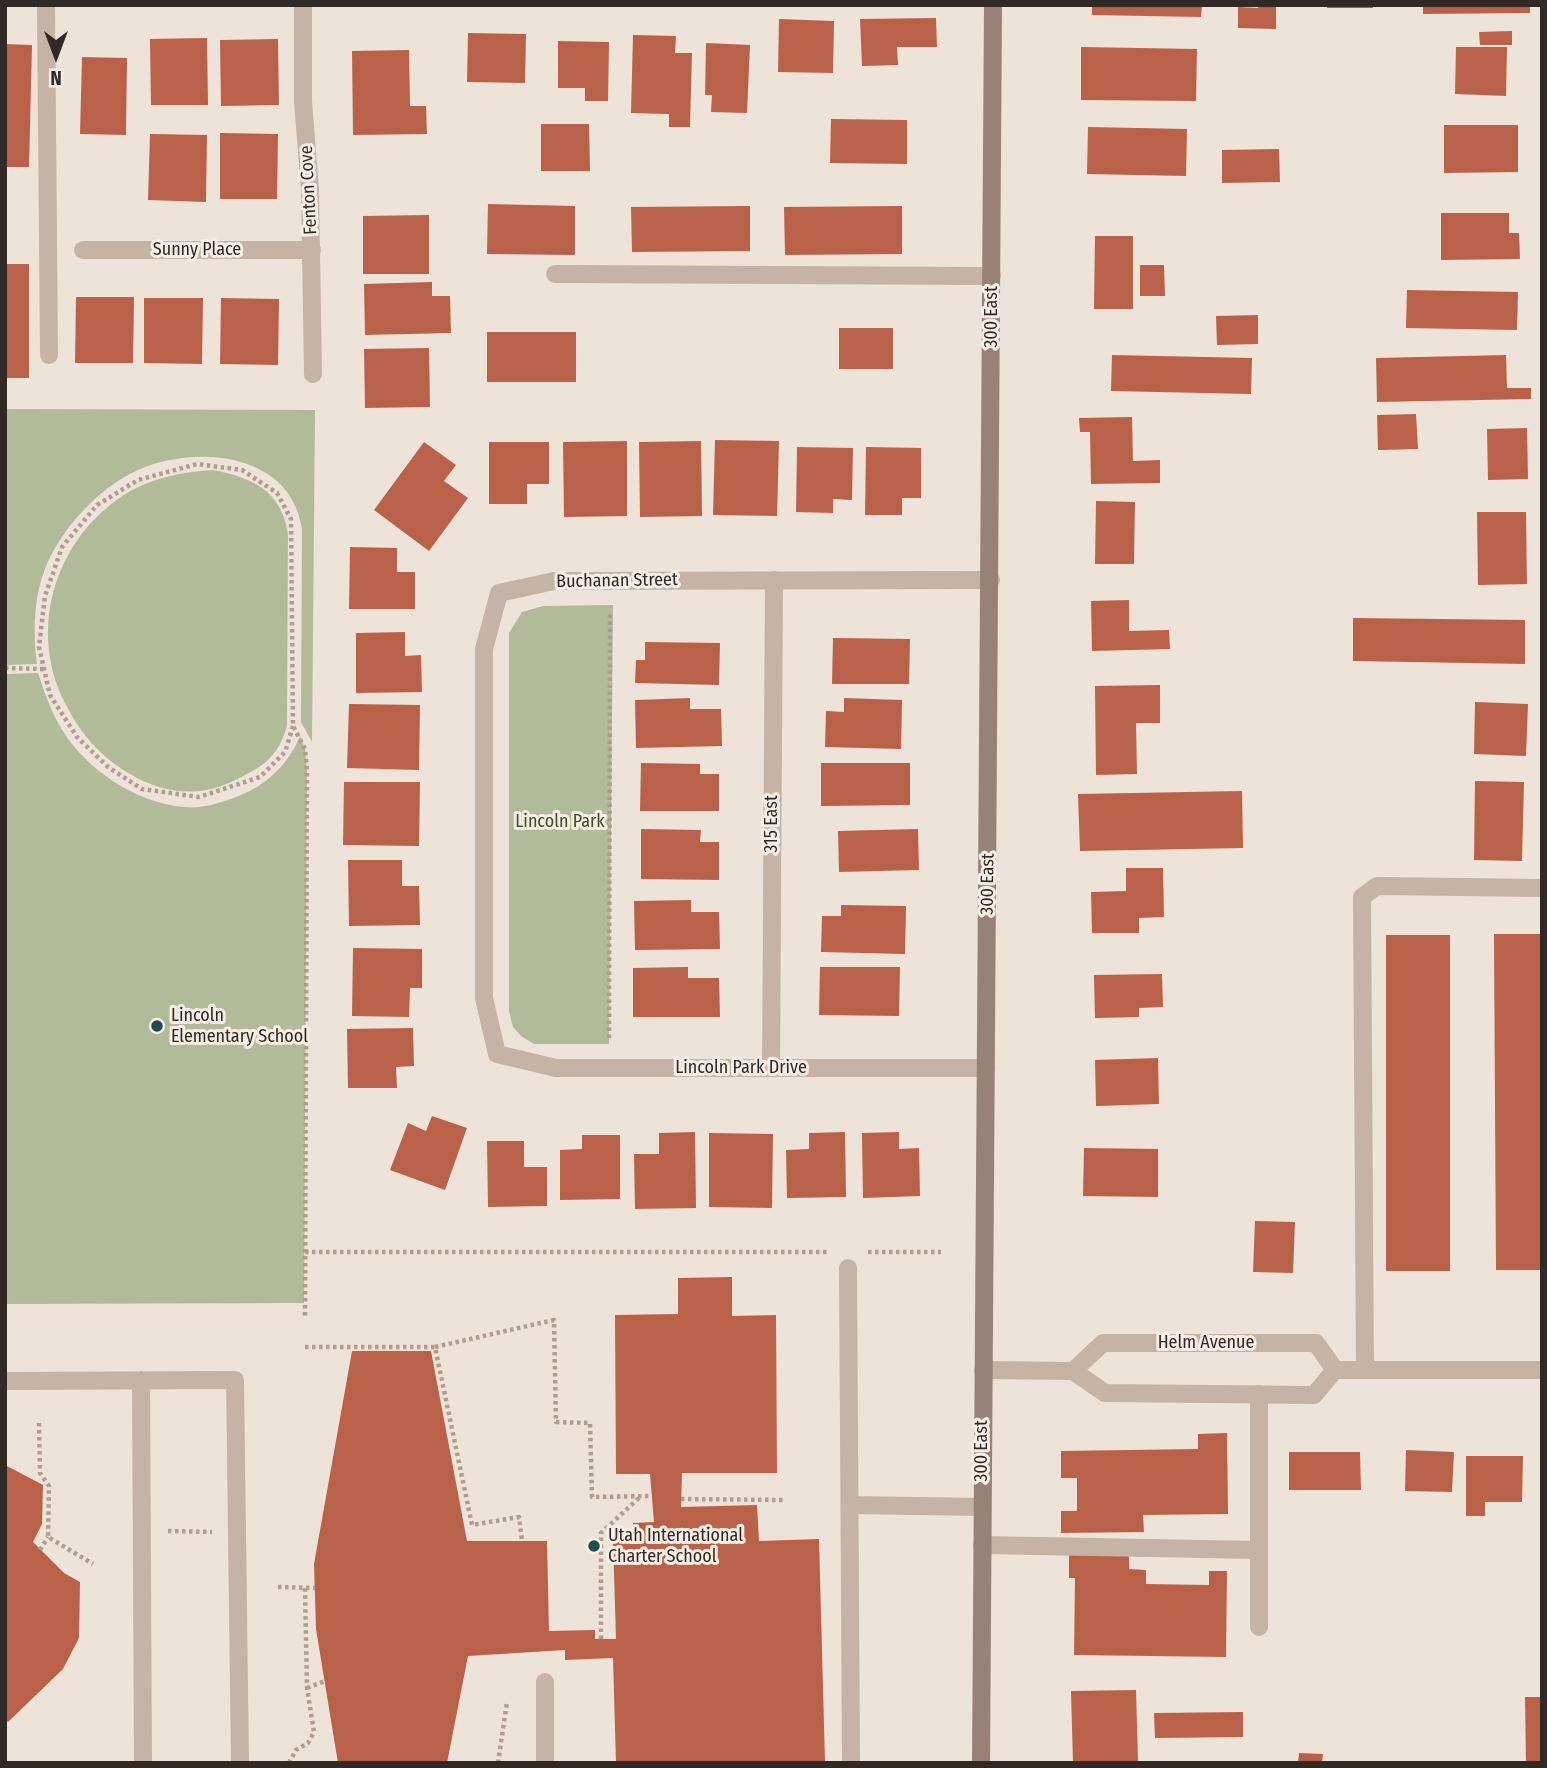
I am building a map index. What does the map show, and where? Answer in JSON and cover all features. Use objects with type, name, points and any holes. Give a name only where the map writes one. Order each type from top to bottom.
[{"type":"street","points":[[46,5],[49,355]]},
{"type":"street","name":"Fenton Cove","points":[[303,5],[303,101],[312,250],[313,374]]},
{"type":"street","name":"300 East","points":[[981,1763],[993,5]]},
{"type":"street","name":"Sunny Place","points":[[83,250],[312,250]]},
{"type":"street","points":[[555,274],[992,276]]},
{"type":"street","name":"315 East","points":[[771,1068],[774,580]]},
{"type":"street","name":"Buchanan Street","points":[[497,1054],[484,998],[484,649],[499,593],[554,581],[991,580]]},
{"type":"street","points":[[1365,1370],[1362,897],[1377,886],[1542,888]]},
{"type":"street","name":"Lincoln Park Drive","points":[[497,1054],[556,1068],[986,1068]]},
{"type":"street","points":[[848,1268],[852,1763]]},
{"type":"street","name":"Helm Avenue","points":[[1073,1371],[1103,1343],[1316,1343],[1335,1370]]},
{"type":"street","points":[[983,1370],[1073,1371],[1105,1393],[1314,1395],[1335,1370],[1542,1370]]},
{"type":"street","points":[[141,1380],[144,1763]]},
{"type":"street","points":[[5,1381],[235,1380],[240,1763]]},
{"type":"street","points":[[1259,1394],[1259,1627]]},
{"type":"street","points":[[850,1505],[982,1507]]},
{"type":"street","points":[[982,1545],[1259,1549]]},
{"type":"street","points":[[545,1682],[545,1763]]},
{"type":"path","points":[[197,464],[242,470],[277,493],[292,519],[293,726],[285,752],[260,777],[200,797],[142,789],[108,767],[77,737],[50,695],[39,648],[45,596],[62,547],[97,505],[138,480],[197,464]]},
{"type":"path","points":[[610,611],[610,1038]]},
{"type":"path","points":[[5,668],[44,669]]},
{"type":"path","points":[[293,726],[305,750],[307,769],[305,1316]]},
{"type":"path","points":[[858,1252],[941,1251]]},
{"type":"path","points":[[305,1252],[831,1252]]},
{"type":"path","points":[[305,1347],[435,1347],[554,1320],[556,1422],[590,1423],[592,1497],[651,1496]]},
{"type":"path","points":[[435,1347],[472,1525],[519,1517],[522,1541]]},
{"type":"path","points":[[39,1423],[40,1473],[48,1486],[48,1538],[40,1549]]},
{"type":"path","points":[[601,1639],[601,1534],[640,1496]]},
{"type":"path","points":[[681,1499],[784,1500]]},
{"type":"path","points":[[142,1531],[237,1532]]},
{"type":"path","points":[[48,1538],[93,1564]]},
{"type":"path","points":[[278,1587],[315,1588]]},
{"type":"path","points":[[289,1763],[296,1749],[308,1743],[314,1732],[307,1688],[305,1588]]},
{"type":"path","points":[[307,1688],[325,1681]]},
{"type":"path","points":[[498,1763],[507,1702]]},
{"type":"green space","points":[[5,409],[315,410],[312,742],[301,722],[302,529],[294,504],[280,484],[261,470],[238,461],[213,457],[162,462],[138,470],[101,494],[70,526],[47,563],[36,606],[37,664],[5,665]]},
{"type":"green space","points":[[213,470],[241,477],[263,489],[279,507],[284,519],[288,534],[287,725],[274,754],[260,767],[218,787],[193,792],[180,791],[154,786],[119,767],[100,752],[76,723],[54,674],[49,646],[49,618],[54,590],[64,564],[78,540],[96,518],[118,499],[140,486],[176,475]]},
{"type":"green space","name":"Lincoln Park","points":[[613,605],[609,1044],[534,1044],[513,1027],[509,1011],[509,633],[522,612],[543,606]]},
{"type":"green space","points":[[38,673],[57,722],[84,757],[98,770],[130,791],[166,804],[204,806],[257,787],[282,765],[300,736],[305,749],[307,770],[304,1303],[5,1304],[5,674]]},
{"type":"building","points":[[1092,5],[1202,5],[1201,17],[1092,15]]},
{"type":"building","points":[[1258,5],[1276,5],[1276,29],[1238,28],[1238,7],[1258,8]]},
{"type":"building","points":[[1327,5],[1373,5],[1373,8],[1327,8]]},
{"type":"building","points":[[1423,5],[1530,5],[1530,13],[1423,14]]},
{"type":"building","points":[[936,18],[937,47],[897,47],[898,65],[862,66],[860,19]]},
{"type":"building","points":[[779,19],[834,21],[833,73],[778,72]]},
{"type":"building","points":[[1512,31],[1512,45],[1480,45],[1479,32]]},
{"type":"building","points":[[468,33],[526,34],[525,83],[467,82]]},
{"type":"building","points":[[633,35],[676,36],[675,53],[692,53],[690,127],[669,127],[669,114],[631,113]]},
{"type":"building","points":[[207,38],[208,105],[151,105],[150,39]]},
{"type":"building","points":[[278,39],[279,105],[221,106],[220,40]]},
{"type":"building","points":[[558,41],[609,42],[608,101],[585,101],[585,88],[558,88]]},
{"type":"building","points":[[706,43],[750,45],[747,113],[711,112],[712,95],[705,95]]},
{"type":"building","points":[[5,44],[32,45],[29,167],[5,167]]},
{"type":"building","points":[[1081,47],[1197,49],[1196,101],[1081,100]]},
{"type":"building","points":[[1456,47],[1507,47],[1506,96],[1455,94]]},
{"type":"building","points":[[409,50],[410,106],[426,106],[427,134],[353,135],[352,51]]},
{"type":"building","points":[[82,57],[127,58],[126,135],[80,134]]},
{"type":"building","points":[[831,119],[907,120],[907,164],[830,163]]},
{"type":"building","points":[[541,124],[589,124],[590,171],[541,171]]},
{"type":"building","points":[[1444,125],[1518,125],[1518,172],[1444,173]]},
{"type":"building","points":[[1088,127],[1187,129],[1186,176],[1087,174]]},
{"type":"building","points":[[220,133],[278,134],[277,199],[220,199]]},
{"type":"building","points":[[150,134],[207,135],[206,202],[148,200]]},
{"type":"building","points":[[1279,149],[1280,182],[1222,183],[1222,150]]},
{"type":"building","points":[[488,204],[575,206],[575,255],[487,254]]},
{"type":"building","points":[[750,206],[750,251],[632,252],[631,207]]},
{"type":"building","points":[[902,206],[902,254],[785,255],[784,207]]},
{"type":"building","points":[[1441,213],[1509,213],[1509,233],[1519,233],[1520,259],[1441,260]]},
{"type":"building","points":[[429,215],[429,274],[363,274],[363,216]]},
{"type":"building","points":[[1095,236],[1133,236],[1133,309],[1094,309]]},
{"type":"building","points":[[5,264],[29,264],[29,378],[5,378]]},
{"type":"building","points":[[1140,265],[1164,265],[1165,296],[1140,296]]},
{"type":"building","points":[[432,282],[432,296],[450,296],[451,333],[365,335],[364,284]]},
{"type":"building","points":[[1407,290],[1518,292],[1517,330],[1406,328]]},
{"type":"building","points":[[76,297],[134,297],[133,363],[75,363]]},
{"type":"building","points":[[144,298],[203,298],[202,364],[144,363]]},
{"type":"building","points":[[221,298],[279,299],[278,365],[220,364]]},
{"type":"building","points":[[1258,315],[1258,344],[1217,345],[1216,316]]},
{"type":"building","points":[[839,328],[893,328],[893,369],[839,369]]},
{"type":"building","points":[[487,332],[576,332],[576,382],[487,382]]},
{"type":"building","points":[[429,348],[430,407],[365,408],[364,349]]},
{"type":"building","points":[[1112,355],[1252,358],[1251,394],[1111,391]]},
{"type":"building","points":[[1506,355],[1507,388],[1531,388],[1531,399],[1377,402],[1376,358]]},
{"type":"building","points":[[1416,414],[1418,449],[1378,450],[1377,415]]},
{"type":"building","points":[[1132,417],[1133,461],[1160,460],[1160,483],[1091,484],[1090,432],[1080,432],[1079,418]]},
{"type":"building","points":[[1527,428],[1528,479],[1488,480],[1487,429]]},
{"type":"building","points":[[715,440],[779,441],[777,516],[713,515]]},
{"type":"building","points":[[627,441],[627,516],[564,517],[563,442]]},
{"type":"building","points":[[701,441],[702,516],[640,517],[639,442]]},
{"type":"building","points":[[424,442],[456,465],[444,481],[468,498],[429,551],[374,510]]},
{"type":"building","points":[[489,442],[549,442],[549,484],[527,484],[527,504],[489,504]]},
{"type":"building","points":[[797,447],[853,448],[852,500],[833,499],[833,513],[796,512]]},
{"type":"building","points":[[866,447],[921,448],[921,498],[902,498],[902,515],[865,515]]},
{"type":"building","points":[[1096,501],[1135,502],[1134,564],[1095,564]]},
{"type":"building","points":[[1477,512],[1526,512],[1527,584],[1478,585]]},
{"type":"building","points":[[350,547],[397,548],[397,572],[415,572],[415,609],[349,609]]},
{"type":"building","points":[[1129,600],[1129,631],[1169,630],[1170,649],[1092,651],[1091,601]]},
{"type":"building","points":[[1353,618],[1525,620],[1525,664],[1353,661]]},
{"type":"building","points":[[405,632],[405,656],[421,655],[422,692],[356,693],[356,633]]},
{"type":"building","points":[[833,638],[910,639],[909,684],[832,684]]},
{"type":"building","points":[[645,642],[720,643],[719,685],[635,683],[636,660],[645,660]]},
{"type":"building","points":[[1160,685],[1160,723],[1136,723],[1137,774],[1096,775],[1095,686]]},
{"type":"building","points":[[690,698],[690,709],[721,709],[722,746],[636,748],[635,700]]},
{"type":"building","points":[[844,698],[902,700],[901,749],[825,747],[826,711],[844,712]]},
{"type":"building","points":[[1475,702],[1528,704],[1526,756],[1474,754]]},
{"type":"building","points":[[349,704],[420,705],[419,770],[347,768]]},
{"type":"building","points":[[641,763],[700,764],[700,774],[719,774],[719,811],[640,811]]},
{"type":"building","points":[[821,763],[910,763],[910,805],[821,806]]},
{"type":"building","points":[[1475,781],[1524,782],[1522,861],[1474,860]]},
{"type":"building","points":[[344,782],[420,782],[419,846],[343,845]]},
{"type":"building","points":[[1242,791],[1243,848],[1080,851],[1078,794]]},
{"type":"building","points":[[641,829],[701,830],[700,842],[719,842],[719,880],[641,879]]},
{"type":"building","points":[[918,829],[919,870],[839,872],[838,831]]},
{"type":"building","points":[[348,860],[402,860],[402,886],[419,886],[420,925],[349,926]]},
{"type":"building","points":[[1126,868],[1163,868],[1164,917],[1139,918],[1139,933],[1092,933],[1091,892],[1126,891]]},
{"type":"building","points":[[691,900],[691,912],[719,912],[720,949],[635,950],[634,901]]},
{"type":"building","points":[[841,905],[906,906],[905,954],[821,952],[822,916],[841,916]]},
{"type":"building","points":[[1494,934],[1542,934],[1542,1270],[1496,1270]]},
{"type":"building","points":[[1386,935],[1450,935],[1450,1271],[1386,1271]]},
{"type":"building","points":[[353,948],[422,949],[422,988],[410,988],[409,1017],[352,1016]]},
{"type":"building","points":[[688,967],[688,978],[719,978],[720,1017],[633,1017],[633,968]]},
{"type":"building","points":[[820,967],[900,967],[899,1016],[819,1015]]},
{"type":"building","points":[[1162,974],[1163,1007],[1139,1008],[1139,1017],[1095,1018],[1094,975]]},
{"type":"building","points":[[413,1028],[414,1066],[396,1067],[397,1088],[348,1088],[347,1029]]},
{"type":"building","points":[[1158,1058],[1159,1104],[1096,1106],[1095,1060]]},
{"type":"building","points":[[432,1116],[467,1128],[445,1190],[390,1170],[408,1123],[426,1131]]},
{"type":"building","points":[[695,1132],[696,1208],[635,1209],[634,1154],[659,1154],[659,1133]]},
{"type":"building","points":[[845,1132],[846,1197],[787,1198],[786,1150],[809,1149],[809,1133]]},
{"type":"building","points":[[899,1132],[899,1149],[919,1148],[920,1196],[863,1198],[862,1133]]},
{"type":"building","points":[[709,1133],[773,1134],[772,1208],[709,1207]]},
{"type":"building","points":[[582,1135],[620,1135],[620,1199],[560,1200],[560,1150],[582,1149]]},
{"type":"building","points":[[487,1141],[524,1141],[524,1167],[547,1167],[547,1206],[488,1207]]},
{"type":"building","points":[[1084,1148],[1158,1149],[1158,1197],[1083,1196]]},
{"type":"building","points":[[1255,1221],[1295,1222],[1293,1273],[1253,1272]]},
{"type":"building","points":[[732,1277],[732,1316],[776,1315],[777,1473],[682,1473],[681,1507],[757,1505],[759,1541],[819,1539],[825,1762],[616,1763],[613,1658],[565,1660],[565,1650],[468,1656],[447,1763],[338,1763],[316,1629],[314,1564],[352,1351],[431,1351],[467,1541],[547,1541],[549,1631],[595,1630],[595,1639],[616,1639],[613,1539],[634,1538],[633,1523],[654,1522],[650,1474],[616,1474],[615,1315],[678,1314],[678,1278]]},
{"type":"building","points":[[1227,1433],[1228,1514],[1143,1515],[1144,1532],[1061,1533],[1061,1511],[1077,1511],[1077,1478],[1061,1478],[1061,1451],[1198,1449],[1198,1434]]},
{"type":"building","points":[[1406,1450],[1454,1452],[1452,1492],[1405,1491]]},
{"type":"building","points":[[1289,1452],[1360,1452],[1361,1490],[1289,1490]]},
{"type":"building","points":[[1466,1456],[1523,1456],[1522,1502],[1485,1502],[1485,1516],[1466,1516]]},
{"type":"building","points":[[5,1465],[43,1485],[42,1524],[33,1542],[64,1573],[80,1582],[79,1638],[63,1669],[8,1722],[5,1720]]},
{"type":"building","points":[[1069,1555],[1129,1556],[1129,1569],[1146,1570],[1146,1584],[1209,1585],[1209,1571],[1227,1571],[1226,1657],[1074,1655],[1075,1578],[1069,1578]]},
{"type":"building","points":[[1136,1690],[1138,1763],[1073,1763],[1071,1691]]},
{"type":"building","points":[[1525,1697],[1542,1697],[1542,1763],[1526,1763]]},
{"type":"building","points":[[1243,1712],[1243,1737],[1155,1738],[1154,1713]]},
{"type":"building","points":[[1299,1753],[1323,1754],[1322,1763],[1298,1763]]},
{"type":"place","name":"Lincoln Elementary School","points":[[157,1026]]},
{"type":"place","name":"Utah International Charter School","points":[[594,1546]]}]
